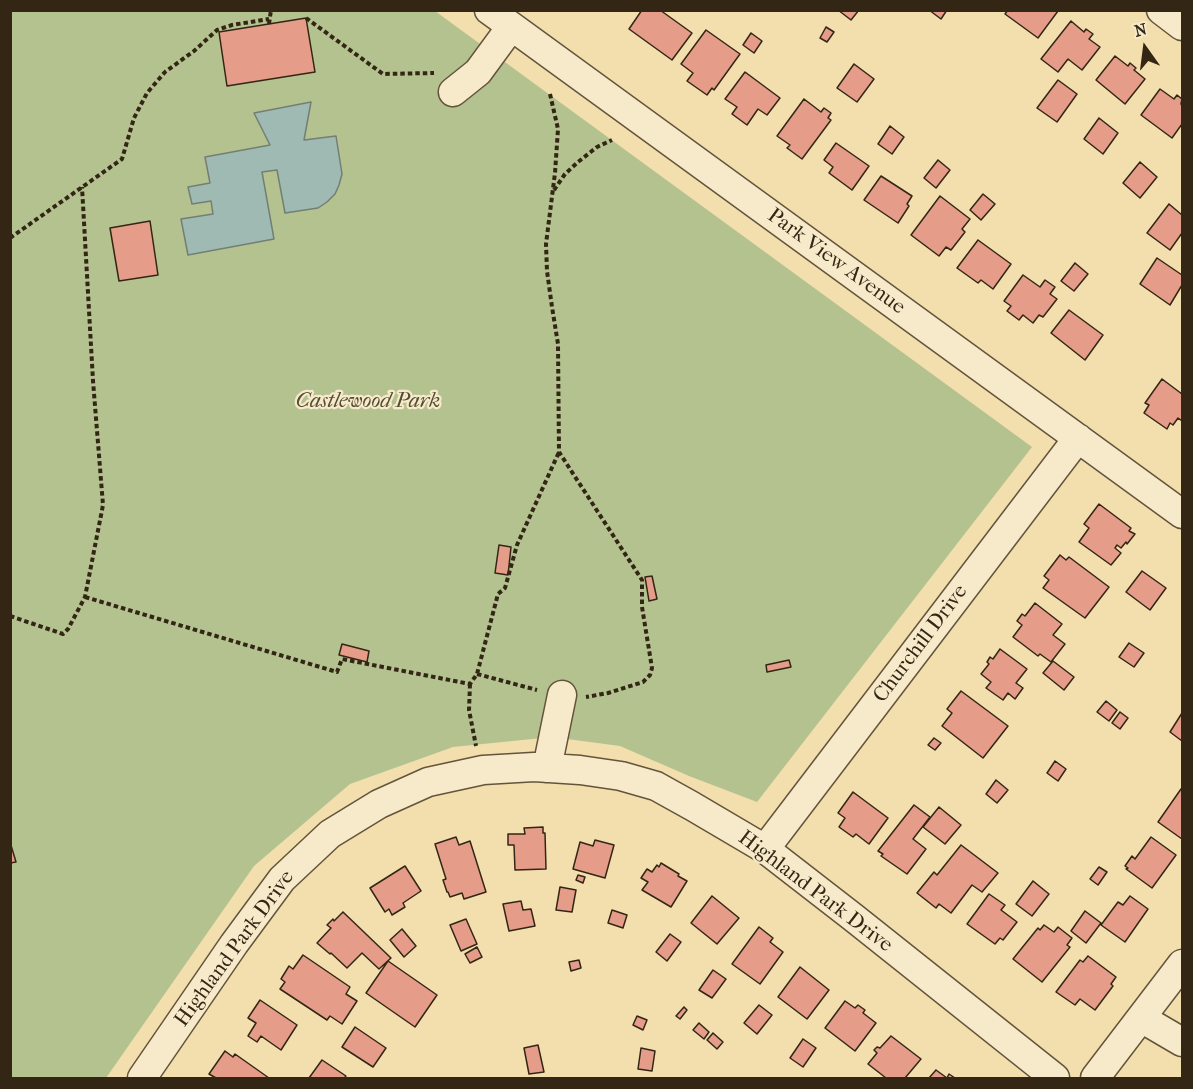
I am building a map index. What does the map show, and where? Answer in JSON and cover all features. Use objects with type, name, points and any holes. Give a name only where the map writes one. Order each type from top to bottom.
[{"type":"street","points":[[1161,10],[1182,26]]},
{"type":"street","points":[[447,80],[478,72],[500,19]]},
{"type":"street","name":"Park View Avenue","points":[[500,19],[1182,514]]},
{"type":"street","name":"Churchill Drive","points":[[765,849],[1078,438]]},
{"type":"street","points":[[547,768],[562,696]]},
{"type":"street","name":"Highland Park Drive","points":[[142,1078],[234,944],[282,879],[330,834],[379,804],[428,782],[483,770],[534,767],[621,776],[656,786],[765,849],[1055,1078]]},
{"type":"street","points":[[1095,1078],[1182,964]]},
{"type":"street","points":[[1141,1018],[1182,1042]]},
{"type":"path","points":[[10,237],[122,159],[134,118],[147,93],[165,72],[194,51],[217,30],[232,25],[269,21],[271,10]]},
{"type":"path","points":[[306,18],[383,75],[433,74],[447,80]]},
{"type":"path","points":[[476,749],[469,710],[470,684],[477,674],[498,594],[505,588],[517,545],[559,452],[558,344],[547,271],[546,244],[558,129],[550,94]]},
{"type":"path","points":[[552,193],[565,174],[578,162],[597,147],[612,140]]},
{"type":"path","points":[[10,616],[63,634],[68,629],[85,597],[103,505],[93,381],[82,187]]},
{"type":"path","points":[[477,674],[562,696],[582,697],[627,688],[643,682],[650,675],[652,668],[642,606],[642,580],[559,452]]},
{"type":"path","points":[[85,597],[337,672],[342,659],[470,684]]},
{"type":"green space","name":"Castlewood Park","points":[[11,11],[435,11],[1032,447],[757,802],[620,746],[552,737],[453,747],[350,784],[254,866],[106,1078],[11,1078]]},
{"type":"water","points":[[311,102],[304,140],[336,136],[342,174],[335,194],[318,208],[285,213],[277,170],[262,172],[274,239],[188,255],[181,219],[213,214],[211,201],[192,204],[188,187],[210,183],[205,157],[270,145],[254,113]]},
{"type":"building","points":[[642,10],[660,10],[692,33],[672,60],[629,29]]},
{"type":"building","points":[[838,10],[859,10],[851,20]]},
{"type":"building","points":[[929,10],[947,10],[941,19]]},
{"type":"building","points":[[1008,10],[1058,11],[1038,38],[1005,14]]},
{"type":"building","points":[[306,18],[315,72],[227,86],[219,32]]},
{"type":"building","points":[[1071,21],[1084,32],[1086,29],[1093,34],[1089,39],[1100,47],[1082,70],[1068,59],[1058,72],[1041,59]]},
{"type":"building","points":[[826,27],[834,32],[827,42],[820,38]]},
{"type":"building","points":[[706,30],[740,54],[714,90],[712,88],[707,95],[687,81],[693,73],[681,64]]},
{"type":"building","points":[[751,33],[762,41],[754,53],[743,45]]},
{"type":"building","points":[[1115,56],[1128,66],[1130,63],[1136,68],[1134,70],[1145,79],[1125,104],[1096,80]]},
{"type":"building","points":[[854,64],[874,79],[857,102],[837,88]]},
{"type":"building","points":[[745,72],[780,98],[767,115],[758,109],[747,125],[732,114],[737,107],[725,99]]},
{"type":"building","points":[[1058,80],[1077,94],[1057,122],[1037,108]]},
{"type":"building","points":[[1160,89],[1174,99],[1177,95],[1182,99],[1182,124],[1172,138],[1141,115]]},
{"type":"building","points":[[804,99],[821,112],[824,108],[831,113],[828,118],[831,120],[802,159],[787,148],[790,145],[777,136]]},
{"type":"building","points":[[1099,118],[1118,133],[1103,154],[1084,139]]},
{"type":"building","points":[[890,126],[904,137],[892,154],[878,144]]},
{"type":"building","points":[[836,143],[869,166],[852,190],[829,173],[833,167],[824,160]]},
{"type":"building","points":[[938,160],[950,170],[936,188],[924,178]]},
{"type":"building","points":[[1140,162],[1157,177],[1140,198],[1123,183]]},
{"type":"building","points":[[881,176],[912,196],[907,204],[909,206],[898,223],[864,200]]},
{"type":"building","points":[[983,194],[995,204],[981,220],[970,210]]},
{"type":"building","points":[[940,196],[970,219],[962,229],[965,232],[951,250],[946,247],[939,256],[911,235]]},
{"type":"building","points":[[1169,204],[1182,215],[1182,233],[1170,250],[1147,233]]},
{"type":"building","points":[[150,221],[158,275],[119,281],[110,228]]},
{"type":"building","points":[[978,240],[1011,264],[993,289],[981,280],[978,283],[957,268]]},
{"type":"building","points":[[1157,258],[1182,275],[1182,285],[1170,305],[1140,284]]},
{"type":"building","points":[[1075,263],[1088,274],[1074,291],[1061,281]]},
{"type":"building","points":[[1023,275],[1040,287],[1045,280],[1055,287],[1050,294],[1057,299],[1043,317],[1039,315],[1033,323],[1023,315],[1019,320],[1007,311],[1011,306],[1004,301]]},
{"type":"building","points":[[1069,310],[1103,335],[1085,360],[1051,333]]},
{"type":"building","points":[[1162,379],[1182,394],[1182,421],[1178,418],[1173,425],[1170,423],[1167,429],[1144,413],[1149,405],[1145,403]]},
{"type":"building","points":[[1099,504],[1131,528],[1129,531],[1135,534],[1121,548],[1117,545],[1115,548],[1121,553],[1111,565],[1079,542],[1089,528],[1084,524]]},
{"type":"building","points":[[499,545],[511,547],[508,575],[495,573]]},
{"type":"building","points":[[1060,555],[1066,560],[1069,557],[1109,587],[1085,618],[1043,588],[1049,580],[1044,576]]},
{"type":"building","points":[[1142,571],[1166,588],[1150,610],[1126,592]]},
{"type":"building","points":[[652,576],[657,599],[649,601],[645,577]]},
{"type":"building","points":[[1035,603],[1062,624],[1053,635],[1065,644],[1051,662],[1040,654],[1038,656],[1013,637],[1022,625],[1017,621],[1022,614],[1025,616]]},
{"type":"building","points":[[1129,643],[1144,653],[1134,667],[1119,657]]},
{"type":"building","points":[[342,644],[369,651],[367,662],[339,655]]},
{"type":"building","points":[[1000,649],[1027,669],[1016,683],[1023,688],[1015,699],[1008,693],[1003,700],[986,688],[991,682],[981,674],[989,664],[987,662],[990,657],[993,659]]},
{"type":"building","points":[[789,660],[791,667],[767,672],[766,665]]},
{"type":"building","points":[[1053,661],[1074,677],[1064,690],[1043,673]]},
{"type":"building","points":[[961,691],[1008,726],[983,758],[942,726],[952,713],[947,709]]},
{"type":"building","points":[[1106,701],[1117,710],[1109,721],[1097,712]]},
{"type":"building","points":[[1120,712],[1128,718],[1120,729],[1112,723]]},
{"type":"building","points":[[1182,713],[1182,741],[1170,732]]},
{"type":"building","points":[[934,738],[941,743],[935,750],[928,745]]},
{"type":"building","points":[[1055,761],[1066,769],[1058,781],[1047,773]]},
{"type":"building","points":[[996,780],[1008,790],[997,803],[986,794]]},
{"type":"building","points":[[1181,789],[1182,791],[1182,839],[1158,822]]},
{"type":"building","points":[[853,792],[888,818],[869,844],[856,834],[853,837],[839,827],[845,818],[838,813]]},
{"type":"building","points":[[914,805],[930,817],[913,839],[926,849],[907,874],[881,856],[883,854],[878,851]]},
{"type":"building","points":[[939,807],[961,825],[945,844],[923,827]]},
{"type":"building","points":[[543,827],[546,869],[515,870],[514,845],[508,845],[508,834],[525,834],[524,828]]},
{"type":"building","points":[[456,837],[459,845],[470,841],[486,892],[464,899],[462,893],[450,897],[447,892],[443,880],[446,879],[435,844]]},
{"type":"building","points":[[1151,837],[1176,855],[1152,888],[1125,866],[1132,856],[1135,859]]},
{"type":"building","points":[[595,840],[614,845],[605,878],[573,869],[580,842],[593,846]]},
{"type":"building","points":[[10,842],[16,862],[10,863]]},
{"type":"building","points":[[961,845],[998,873],[982,892],[972,885],[951,913],[939,904],[936,908],[917,893],[934,872],[937,875]]},
{"type":"building","points":[[661,863],[687,881],[671,907],[642,890],[648,882],[641,878],[647,869],[652,872]]},
{"type":"building","points":[[405,866],[421,891],[403,903],[405,907],[392,915],[389,909],[385,912],[370,888]]},
{"type":"building","points":[[1099,867],[1107,872],[1098,885],[1090,879]]},
{"type":"building","points":[[578,875],[585,877],[583,883],[576,880]]},
{"type":"building","points":[[1033,881],[1049,894],[1032,916],[1016,904]]},
{"type":"building","points":[[560,887],[576,890],[572,912],[556,910]]},
{"type":"building","points":[[989,894],[1005,905],[1001,910],[1017,922],[1003,940],[1000,938],[995,944],[967,924]]},
{"type":"building","points":[[712,896],[739,918],[717,944],[691,923]]},
{"type":"building","points":[[1130,896],[1148,909],[1125,942],[1101,925],[1118,902],[1123,905]]},
{"type":"building","points":[[521,901],[523,910],[531,909],[535,926],[509,931],[503,904]]},
{"type":"building","points":[[612,910],[627,915],[623,928],[608,923]]},
{"type":"building","points":[[1085,911],[1101,923],[1086,943],[1071,931]]},
{"type":"building","points":[[343,912],[391,958],[379,969],[362,953],[347,968],[317,943],[331,928],[327,925]]},
{"type":"building","points":[[466,919],[477,944],[461,951],[450,925]]},
{"type":"building","points":[[1044,925],[1054,932],[1058,927],[1072,938],[1067,945],[1070,947],[1042,982],[1013,959],[1038,928],[1040,930]]},
{"type":"building","points":[[759,927],[773,938],[770,942],[783,952],[760,984],[732,964]]},
{"type":"building","points":[[402,929],[416,946],[404,957],[390,940]]},
{"type":"building","points":[[670,934],[681,942],[667,961],[656,952]]},
{"type":"building","points":[[477,947],[482,957],[470,963],[465,954]]},
{"type":"building","points":[[303,955],[350,987],[346,994],[357,1001],[342,1024],[330,1016],[327,1020],[280,989],[285,982],[281,979],[289,966],[293,969]]},
{"type":"building","points":[[1088,956],[1116,977],[1111,984],[1113,986],[1095,1010],[1080,999],[1075,1005],[1056,992],[1080,960],[1083,962]]},
{"type":"building","points":[[579,960],[581,968],[571,971],[569,962]]},
{"type":"building","points":[[388,961],[437,995],[415,1027],[366,993]]},
{"type":"building","points":[[800,967],[829,990],[807,1019],[778,997]]},
{"type":"building","points":[[713,970],[726,979],[712,998],[699,990]]},
{"type":"building","points":[[260,1000],[297,1025],[281,1050],[261,1036],[257,1042],[248,1036],[256,1023],[248,1018]]},
{"type":"building","points":[[845,1001],[855,1008],[858,1005],[865,1010],[863,1013],[876,1023],[855,1051],[825,1028]]},
{"type":"building","points":[[759,1005],[772,1015],[757,1034],[744,1023]]},
{"type":"building","points":[[684,1007],[687,1010],[680,1019],[676,1016]]},
{"type":"building","points":[[637,1016],[647,1020],[643,1030],[633,1025]]},
{"type":"building","points":[[699,1023],[709,1032],[704,1039],[693,1030]]},
{"type":"building","points":[[355,1027],[386,1048],[373,1067],[342,1047]]},
{"type":"building","points":[[713,1033],[723,1042],[717,1049],[707,1040]]},
{"type":"building","points":[[891,1036],[921,1059],[905,1078],[886,1078],[868,1064],[877,1053],[874,1050],[877,1047],[880,1048]]},
{"type":"building","points":[[803,1039],[816,1048],[803,1067],[790,1058]]},
{"type":"building","points":[[538,1045],[544,1072],[529,1074],[524,1048]]},
{"type":"building","points":[[641,1048],[655,1051],[652,1071],[638,1069]]},
{"type":"building","points":[[225,1051],[233,1057],[235,1054],[269,1078],[216,1078],[209,1074]]},
{"type":"building","points":[[322,1060],[346,1076],[344,1078],[309,1078]]},
{"type":"building","points":[[936,1070],[947,1078],[929,1078]]}]
